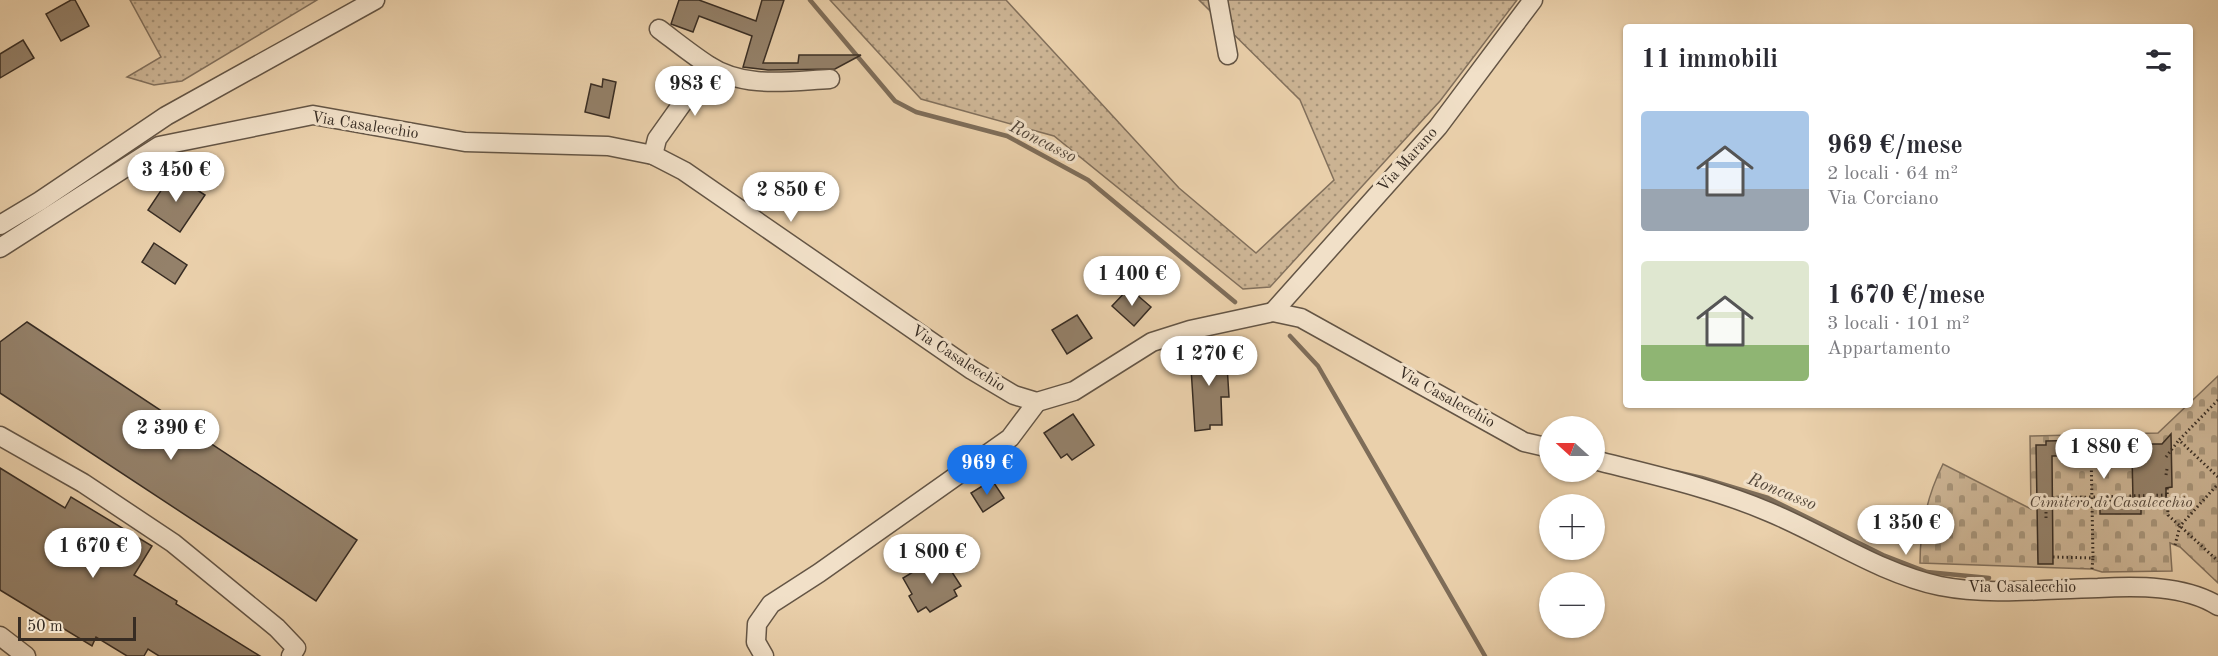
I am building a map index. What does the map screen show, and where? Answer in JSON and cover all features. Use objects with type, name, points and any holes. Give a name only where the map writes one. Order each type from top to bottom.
[{"type":"street","points":[[0,225],[40,201],[166,116],[375,0]]},
{"type":"street","points":[[1218,0],[1228,55]]},
{"type":"street","name":"Via Marano","points":[[1273,312],[1438,127],[1533,0]]},
{"type":"street","points":[[659,29],[709,66],[730,76],[764,82],[830,79]]},
{"type":"street","points":[[652,155],[657,139],[709,66]]},
{"type":"street","name":"Via Casalecchio","points":[[0,248],[159,146],[313,115],[465,142],[608,146],[652,155],[684,171],[972,370],[1014,396],[1036,402],[1074,391],[1152,342],[1190,330],[1273,312],[1301,318],[1524,442],[1539,445]]},
{"type":"street","points":[[764,656],[756,642],[757,624],[771,604],[819,573],[1010,438],[1036,402]]},
{"type":"street","points":[[0,436],[83,483],[173,543],[277,628],[296,648],[291,656]]},
{"type":"street","name":"Via Casalecchio","points":[[1605,463],[1689,484],[1768,512],[1880,566],[1939,586],[1984,591],[2147,586],[2182,592],[2218,606]]},
{"type":"street","points":[[0,636],[26,656]]},
{"type":"path","points":[[2166,456],[2218,400]]},
{"type":"path","points":[[2179,440],[2218,477]]},
{"type":"path","points":[[2091,449],[2092,569]]},
{"type":"path","points":[[2166,475],[2167,470]]},
{"type":"path","points":[[2175,544],[2180,526],[2218,484]]},
{"type":"path","points":[[2167,488],[2168,515],[2218,561]]},
{"type":"path","points":[[2053,498],[2141,493],[2168,495]]},
{"type":"path","points":[[2046,503],[2046,518]]},
{"type":"path","points":[[2053,557],[2093,557]]},
{"type":"green space","points":[[130,0],[317,0],[182,81],[154,85],[127,77],[161,57]]},
{"type":"green space","points":[[830,0],[1006,0],[1179,188],[1256,253],[1334,180],[1300,100],[1199,0],[1517,0],[1440,101],[1270,287],[1243,289],[1054,136],[921,99]]},
{"type":"green space","name":"Cimitero di Casalecchio","points":[[2218,376],[2218,583],[2180,547],[2170,543],[2172,571],[2102,572],[2092,569],[1920,563],[1921,537],[1926,512],[1943,464],[2031,509],[2030,436],[2158,433],[2184,408],[2193,408],[2193,400]]},
{"type":"building","points":[[75,0],[89,26],[61,41],[46,14]]},
{"type":"building","points":[[679,0],[699,0],[756,21],[762,0],[784,0],[763,63],[798,63],[799,55],[861,55],[835,69],[768,70],[743,67],[752,36],[699,16],[693,32],[671,24]]},
{"type":"building","points":[[23,40],[34,58],[0,78],[0,54]]},
{"type":"building","points":[[603,79],[616,82],[609,118],[585,112],[591,84],[602,87]]},
{"type":"building","points":[[172,174],[205,195],[180,232],[148,210]]},
{"type":"building","points":[[154,243],[187,265],[175,284],[142,262]]},
{"type":"building","points":[[1129,288],[1151,307],[1134,326],[1112,306]]},
{"type":"building","points":[[1077,315],[1092,338],[1067,354],[1052,330]]},
{"type":"building","points":[[27,322],[357,540],[316,601],[0,393],[0,342]]},
{"type":"building","points":[[1226,349],[1229,397],[1221,397],[1222,425],[1210,425],[1210,429],[1195,431],[1190,352]]},
{"type":"building","points":[[1073,414],[1094,445],[1072,460],[1067,454],[1061,458],[1044,433]]},
{"type":"building","points":[[2171,434],[2172,487],[2166,488],[2166,508],[2141,508],[2141,514],[2100,514],[2100,501],[2133,500],[2132,455],[2052,456],[2053,564],[2038,564],[2036,445],[2046,445],[2046,441],[2137,439],[2137,444],[2162,444]]},
{"type":"building","points":[[0,468],[65,508],[71,497],[152,546],[134,575],[260,656],[159,656],[148,649],[144,656],[127,656],[96,637],[92,646],[0,590]]},
{"type":"building","points":[[992,480],[1004,498],[983,512],[971,493]]},
{"type":"building","points":[[941,555],[961,586],[954,590],[957,596],[930,612],[926,607],[918,612],[903,578]]},
{"type":"waterway","name":"Roncasso","points":[[810,0],[895,101],[916,112],[1007,136],[1088,180],[1235,302]]},
{"type":"waterway","name":"Roncasso","points":[[1290,336],[1318,366],[1485,656]]},
{"type":"waterway","name":"Roncasso","points":[[1676,472],[1768,498],[1883,555],[1927,572],[1989,578]]}]
